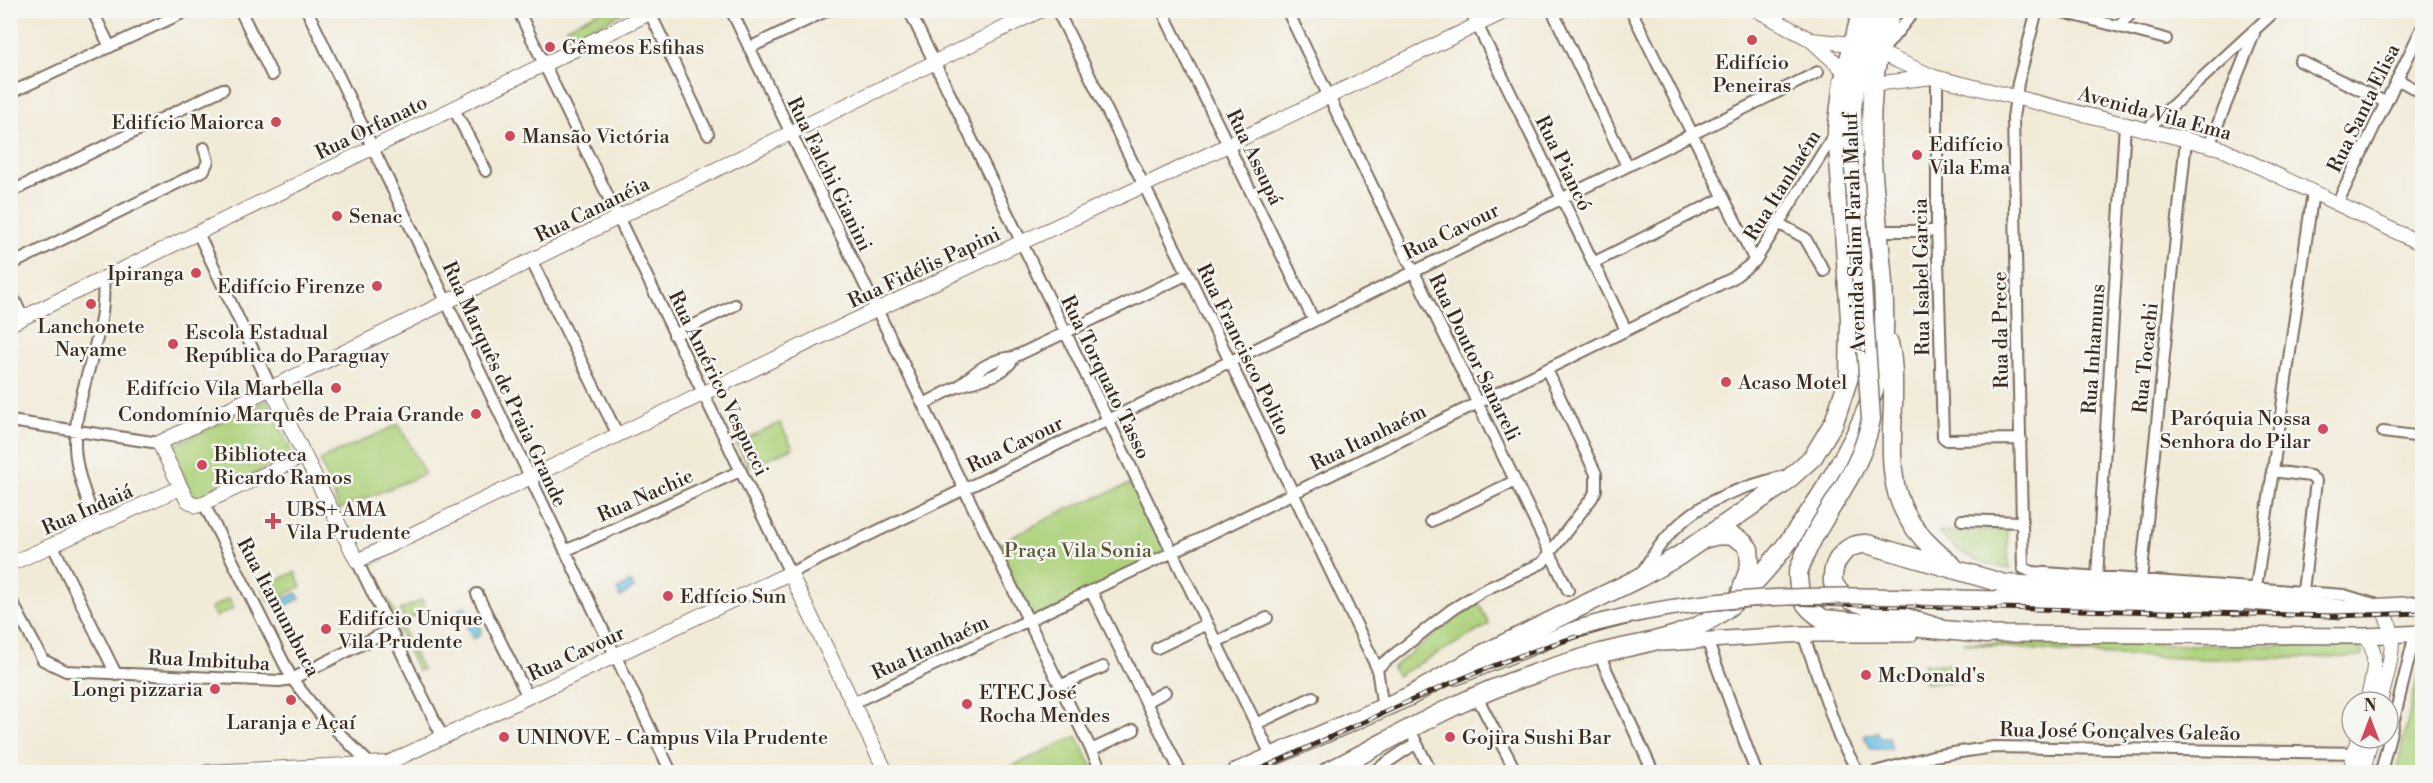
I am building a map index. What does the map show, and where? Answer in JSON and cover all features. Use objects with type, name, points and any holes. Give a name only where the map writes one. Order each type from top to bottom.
[{"type":"highway","points":[[1862,10],[1866,49]]},
{"type":"highway","points":[[1875,10],[1852,108],[1871,418],[1868,437],[1855,471],[1809,548],[1798,573],[1800,596],[1806,606],[1823,619],[1987,634]]},
{"type":"highway","points":[[1866,49],[1892,10]]},
{"type":"highway","name":"Avenida Salim Farah Maluf","points":[[1237,772],[1410,696],[1482,654],[1639,578],[1705,538],[1800,471],[1813,457],[1834,422],[1849,377],[1852,353],[1837,130],[1859,77]]},
{"type":"highway","name":"Avenida Salim Farah Maluf","points":[[1327,772],[1412,735],[1476,695],[1599,654],[1648,644],[1685,631],[1719,614],[1775,562],[1800,526],[1853,439],[1878,381],[1884,327],[1872,121],[1859,77]]},
{"type":"highway","points":[[1884,327],[1893,366],[1891,457],[1896,493],[1918,536],[1960,573]]},
{"type":"highway","points":[[1705,538],[1728,535],[1744,542],[1749,549],[1750,565],[1739,597]]},
{"type":"highway","points":[[1939,628],[1845,597],[1834,586],[1834,566],[1839,557],[1852,546],[1867,544],[1960,573],[2022,586],[2194,595],[2340,609]]},
{"type":"main road","points":[[1410,696],[1579,628],[1661,608],[1759,597],[1997,599],[2340,609],[2422,604]]},
{"type":"main road","points":[[1648,644],[1803,634],[2367,636],[2419,633]]},
{"type":"street","points":[[92,10],[110,47]]},
{"type":"street","points":[[10,93],[189,10]]},
{"type":"street","points":[[240,10],[272,75]]},
{"type":"street","name":"Rua Marquês de Praia Grande","points":[[307,10],[671,772]]},
{"type":"street","name":"Rua Américo Vespucci","points":[[518,10],[886,772]]},
{"type":"street","name":"Rua Falchi Gianini","points":[[731,10],[1102,772]]},
{"type":"street","points":[[749,48],[828,10]]},
{"type":"street","name":"Rua Torquato Tasso","points":[[909,10],[1023,243],[1106,421],[1272,757]]},
{"type":"street","name":"Rua Cananéia","points":[[159,442],[1041,10]]},
{"type":"street","name":"Rua Francisco Polito","points":[[1057,10],[1231,361],[1377,668],[1383,709]]},
{"type":"street","name":"Rua Assupá","points":[[1162,10],[1314,321]]},
{"type":"street","name":"Rua Doutor Sanareli","points":[[1287,10],[1568,590]]},
{"type":"street","name":"Rua Piancó","points":[[1470,10],[1626,330]]},
{"type":"street","name":"Rua Fidélis Papini","points":[[357,561],[876,310],[1145,186],[1508,10]]},
{"type":"street","points":[[1552,10],[1627,166]]},
{"type":"street","points":[[1631,10],[1755,261]]},
{"type":"street","name":"Avenida Vila Ema","points":[[1757,10],[1811,40],[1859,77],[1935,77]]},
{"type":"street","points":[[1866,49],[1915,10]]},
{"type":"street","name":"Rua da Prece","points":[[2037,10],[2015,96],[2014,130],[2022,563],[2025,570],[2032,572],[2097,577]]},
{"type":"street","points":[[2055,10],[2166,39]]},
{"type":"street","points":[[2118,26],[2135,10]]},
{"type":"street","points":[[2147,129],[2276,10]]},
{"type":"street","points":[[653,12],[708,134]]},
{"type":"street","name":"Rua Orfanato","points":[[17,321],[653,12]]},
{"type":"street","name":"Rua Santa Elisa","points":[[2337,204],[2422,28]]},
{"type":"street","points":[[2209,146],[2255,30]]},
{"type":"street","name":"Avenida Vila Ema","points":[[1811,40],[1866,49],[1935,77],[2209,146],[2422,244]]},
{"type":"street","points":[[2300,61],[2385,102]]},
{"type":"street","name":"Rua Cavour","points":[[207,772],[375,769],[387,764],[1314,321],[1818,72]]},
{"type":"street","name":"Rua Isabel Garcia","points":[[1935,77],[1937,231],[1944,440],[2021,439]]},
{"type":"street","points":[[2397,79],[2422,93]]},
{"type":"street","points":[[10,192],[223,89]]},
{"type":"street","points":[[454,109],[486,171]]},
{"type":"street","name":"Rua Inhamuns","points":[[2097,577],[2125,124]]},
{"type":"street","name":"Rua Itanhaém","points":[[853,703],[1171,553],[1733,278],[1755,261],[1837,130]]},
{"type":"street","name":"Rua Tocachi","points":[[2141,580],[2186,140]]},
{"type":"street","points":[[10,265],[204,170],[208,161],[204,148]]},
{"type":"street","points":[[2256,588],[2313,192]]},
{"type":"street","points":[[1593,263],[1723,198]]},
{"type":"street","points":[[1778,223],[1805,238],[1824,271]]},
{"type":"street","points":[[1878,231],[1937,231]]},
{"type":"street","points":[[198,233],[271,388],[443,738]]},
{"type":"street","points":[[531,260],[618,435]]},
{"type":"street","points":[[924,404],[959,386],[979,369],[1002,358],[1014,357],[1188,274]]},
{"type":"street","points":[[97,527],[79,469],[75,447],[76,432],[105,299],[103,279]]},
{"type":"street","points":[[10,291],[17,321]]},
{"type":"street","points":[[674,335],[735,304]]},
{"type":"street","points":[[1377,668],[1451,610],[1482,591],[1542,563],[1592,498],[1597,482],[1592,464],[1547,370]]},
{"type":"street","points":[[10,421],[159,442],[180,488],[192,504],[204,504],[304,456]]},
{"type":"street","points":[[2383,432],[2422,436]]},
{"type":"street","name":"Rua Nachie","points":[[565,551],[740,471]]},
{"type":"street","points":[[1639,578],[1668,534],[1706,503],[1741,488],[1800,471]]},
{"type":"street","points":[[2272,471],[2310,476],[2316,481],[2303,591]]},
{"type":"street","points":[[1431,521],[1515,481]]},
{"type":"street","name":"Rua Indaiá","points":[[10,564],[180,488]]},
{"type":"street","name":"Rua Itamumbuca","points":[[204,504],[292,679],[319,713],[375,769]]},
{"type":"street","points":[[1962,520],[2021,522]]},
{"type":"street","points":[[53,546],[116,674]]},
{"type":"street","points":[[2097,577],[2303,591],[2356,597],[2372,602],[2381,608],[2387,618],[2391,635],[2390,657],[2383,690]]},
{"type":"street","points":[[1091,591],[1178,766]]},
{"type":"street","points":[[477,594],[528,697]]},
{"type":"street","name":"Rua Imbituba","points":[[10,598],[34,647],[52,667],[66,671],[254,682],[292,679],[390,630]]},
{"type":"street","points":[[1216,642],[1267,618]]},
{"type":"street","points":[[1157,648],[1207,624]]},
{"type":"street","points":[[2381,772],[2419,633]]},
{"type":"street","points":[[1803,634],[1839,737],[1858,772]]},
{"type":"street","points":[[2367,636],[2375,652],[2376,662],[2370,690]]},
{"type":"street","points":[[1707,640],[1756,772]]},
{"type":"street","points":[[1599,654],[1653,772]]},
{"type":"street","points":[[1059,687],[1103,667]]},
{"type":"street","points":[[1146,702],[1165,692]]},
{"type":"street","points":[[1476,695],[1516,772]]},
{"type":"street","points":[[1256,724],[1313,697]]},
{"type":"street","points":[[1090,750],[1134,730]]},
{"type":"street","points":[[1373,772],[1412,735],[1431,772]]},
{"type":"street","name":"Rua José Gonçalves Galeão","points":[[1875,772],[1933,756],[1994,747],[2361,753]]},
{"type":"street","points":[[2360,750],[2363,772]]},
{"type":"street","points":[[2350,772],[2363,750]]},
{"type":"street","points":[[10,763],[14,772]]},
{"type":"green space","points":[[601,11],[625,12],[572,38],[566,27]]},
{"type":"green space","points":[[267,400],[293,455],[199,500],[193,496],[170,447]]},
{"type":"green space","points":[[780,423],[793,448],[749,467],[736,443]]},
{"type":"green space","points":[[399,424],[425,474],[339,509],[320,460]]},
{"type":"green space","name":"Praça Vila Sonia","points":[[1133,483],[1168,554],[1028,621],[992,547],[1065,510]]},
{"type":"green space","points":[[2007,529],[2009,569],[1970,557],[1945,540],[1938,532]]},
{"type":"green space","points":[[398,550],[370,566],[381,589],[378,590],[366,565]]},
{"type":"green space","points":[[295,572],[301,587],[270,602],[263,587]]},
{"type":"green space","points":[[229,598],[234,608],[216,617],[211,608]]},
{"type":"green space","points":[[388,599],[422,669],[418,671],[384,601]]},
{"type":"green space","points":[[422,600],[427,611],[405,621],[400,610]]},
{"type":"green space","points":[[1479,603],[1489,625],[1397,676],[1392,668],[1456,617]]},
{"type":"green space","points":[[1963,643],[2356,646],[2363,652],[2361,657],[2204,659],[2071,653]]},
{"type":"green space","points":[[2422,657],[2422,772],[2396,772]]},
{"type":"green space","points":[[1924,664],[1955,664],[1956,682],[1925,683]]},
{"type":"green space","points":[[1077,736],[1095,772],[1000,772]]},
{"type":"water","points":[[631,582],[634,588],[620,597],[617,589]]},
{"type":"water","points":[[297,593],[300,599],[281,608],[278,602]]},
{"type":"water","points":[[465,606],[473,622],[477,620],[482,630],[479,631],[481,635],[473,639],[459,609]]},
{"type":"water","points":[[1878,732],[1880,738],[1889,738],[1892,749],[1871,749],[1864,736]]},
{"type":"railway","points":[[1254,772],[1395,707],[1491,667],[1588,633],[1673,613],[1782,603],[2334,616],[2422,613]]},
{"type":"place","name":"Edifício Peneiras","points":[[1752,40]]},
{"type":"place","name":"Gêmeos Esfihas","points":[[550,47]]},
{"type":"place","name":"Edifício Maiorca","points":[[276,122]]},
{"type":"place","name":"Mansão Victória","points":[[510,136]]},
{"type":"place","name":"Edifício Vila Ema","points":[[1917,155]]},
{"type":"place","name":"Senac","points":[[337,216]]},
{"type":"place","name":"Ipiranga","points":[[196,273]]},
{"type":"place","name":"Edifício Firenze","points":[[377,286]]},
{"type":"place","name":"Lanchonete Nayame","points":[[91,304]]},
{"type":"place","name":"Escola Estadual República do Paraguay","points":[[173,344]]},
{"type":"place","name":"Acaso Motel","points":[[1726,382]]},
{"type":"place","name":"Edifício Vila Marbella","points":[[336,388]]},
{"type":"place","name":"Condomínio Marquês de Praia Grande","points":[[476,414]]},
{"type":"place","name":"Paróquia Nossa Senhora do Pilar","points":[[2323,429]]},
{"type":"place","name":"Biblioteca Ricardo Ramos","points":[[202,465]]},
{"type":"place","name":"UBS+ AMA Vila Prudente","points":[[273,521]]},
{"type":"place","name":"Edfício Sun","points":[[668,596]]},
{"type":"place","name":"Edifício Unique Vila Prudente","points":[[326,629]]},
{"type":"place","name":"McDonald's","points":[[1866,675]]},
{"type":"place","name":"Longi pizzaria","points":[[215,689]]},
{"type":"place","name":"Laranja e Açaí","points":[[291,700]]},
{"type":"place","name":"ETEC José Rocha Mendes","points":[[967,704]]},
{"type":"place","name":"UNINOVE - Campus Vila Prudente","points":[[504,737]]},
{"type":"place","name":"Gojira Sushi Bar","points":[[1450,737]]}]
